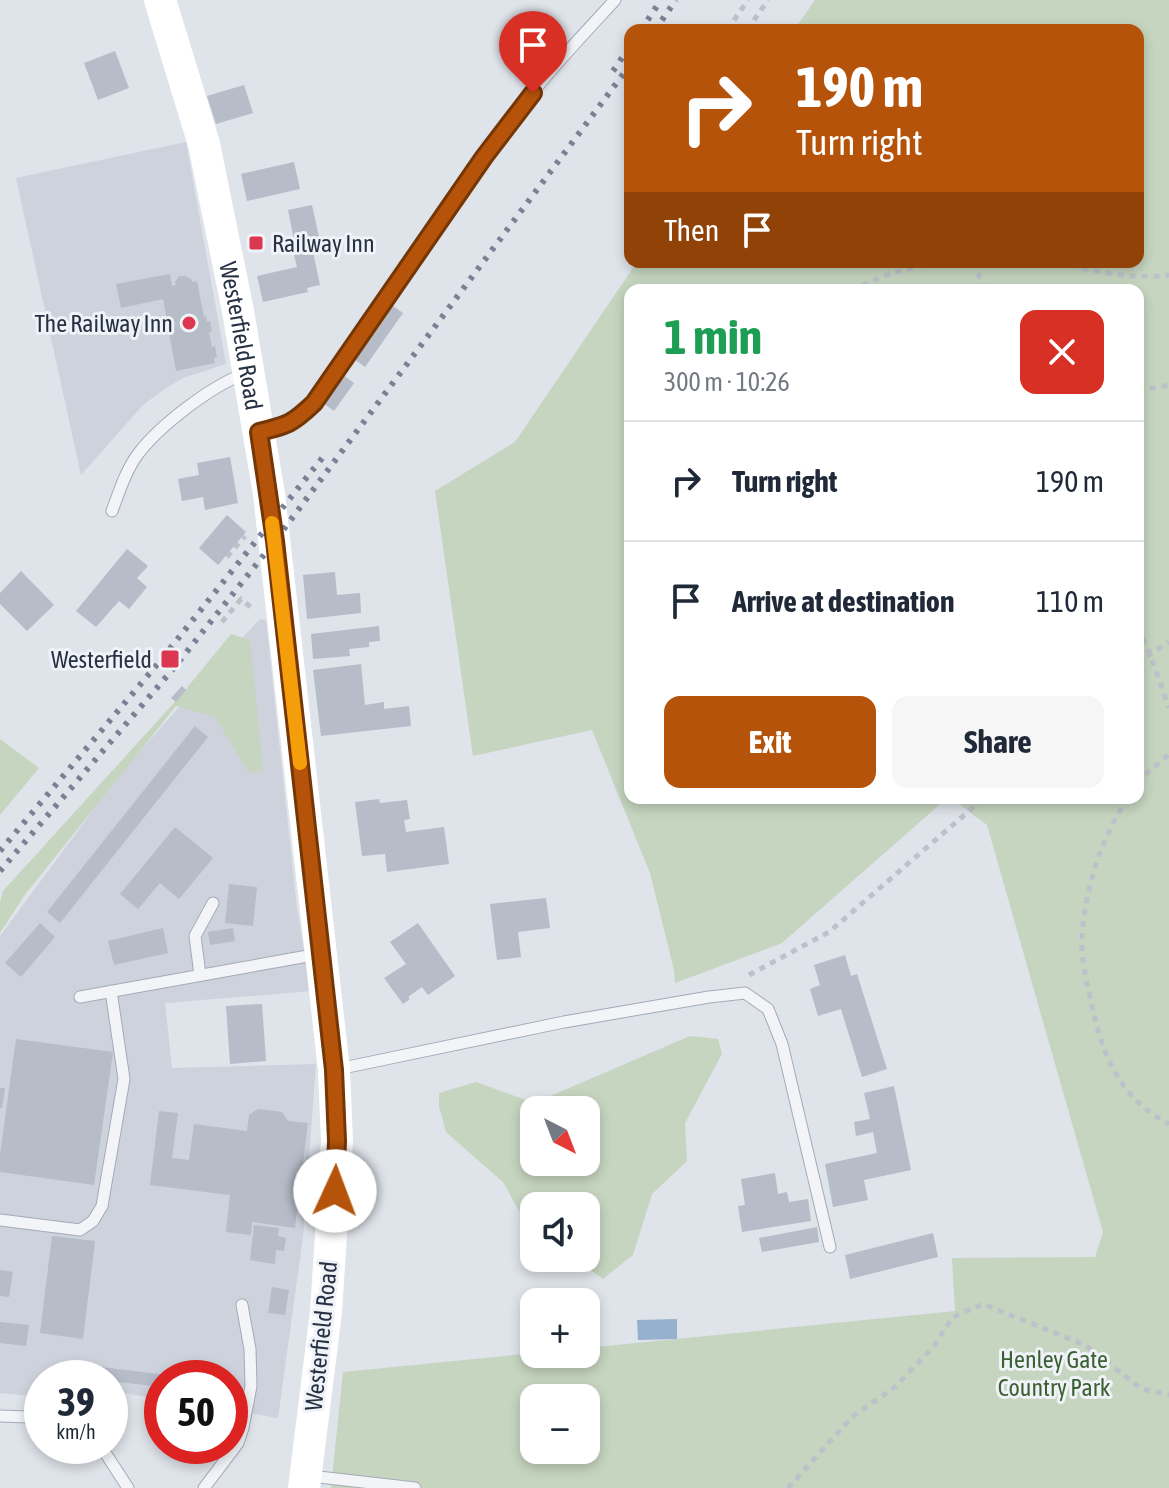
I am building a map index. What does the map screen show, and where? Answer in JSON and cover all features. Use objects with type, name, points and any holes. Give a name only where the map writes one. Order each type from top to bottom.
[{"type":"main road","name":"Westerfield Road","points":[[160,0],[204,144],[215,230],[249,373],[259,432],[275,541],[334,1070],[337,1141],[335,1191],[326,1312],[305,1482]]},
{"type":"lane","points":[[259,432],[288,425],[314,403],[492,146],[551,72],[615,0]]},
{"type":"lane","points":[[112,511],[131,465],[154,437],[216,388],[249,373]]},
{"type":"lane","points":[[200,975],[195,936],[213,903]]},
{"type":"lane","points":[[80,997],[320,954]]},
{"type":"lane","points":[[0,1220],[80,1230],[93,1221],[102,1206],[124,1079],[111,991]]},
{"type":"lane","points":[[334,1070],[564,1022],[745,993],[768,1009],[782,1044],[830,1247]]},
{"type":"lane","points":[[204,1488],[238,1443],[243,1428],[251,1386],[250,1349],[242,1305]]},
{"type":"lane","points":[[0,1416],[24,1417]]},
{"type":"lane","points":[[112,1464],[128,1488]]},
{"type":"lane","points":[[305,1482],[415,1488]]},
{"type":"path","points":[[731,24],[748,0]]},
{"type":"path","points":[[751,24],[768,0]]},
{"type":"path","points":[[865,284],[912,268]]},
{"type":"path","points":[[1084,268],[1108,274],[1169,275]]},
{"type":"path","points":[[1144,390],[1169,385]]},
{"type":"path","points":[[222,622],[241,599],[256,612],[266,609]]},
{"type":"path","points":[[1144,640],[1169,708]]},
{"type":"path","points":[[1144,659],[1169,642]]},
{"type":"path","points":[[1144,776],[1169,754]]},
{"type":"path","points":[[718,996],[829,932],[977,804]]},
{"type":"path","points":[[1124,804],[1109,827],[1091,883],[1082,940],[1084,965],[1098,1036],[1111,1066],[1139,1103],[1169,1124]]},
{"type":"path","points":[[788,1488],[852,1417],[895,1387],[934,1346],[953,1317],[983,1304],[1085,1345],[1142,1389],[1169,1395]]},
{"type":"shaded area","points":[[186,142],[226,364],[183,378],[143,405],[81,475],[16,178]]},
{"type":"shaded area","points":[[260,619],[266,620],[297,908],[311,991],[165,1003],[172,1068],[316,1064],[303,1237],[278,1418],[248,1413],[248,1360],[144,1360],[144,1396],[128,1394],[128,1360],[24,1360],[24,1395],[0,1393],[0,936],[120,774]]},
{"type":"green space","name":"Henley Gate Country Park","points":[[815,0],[1169,0],[1169,1488],[331,1488],[343,1372],[520,1354],[520,1368],[600,1368],[600,1347],[955,1311],[952,1258],[1095,1257],[1103,1232],[987,825],[959,804],[1144,804],[1144,284],[624,284],[624,804],[940,804],[782,943],[675,983],[650,873],[592,730],[473,756],[435,491],[515,442],[633,268],[1144,268],[1144,24],[798,24]]},
{"type":"green space","points":[[231,634],[250,640],[263,771],[249,773],[215,717],[176,706],[24,896],[0,933],[3,891],[182,694]]},
{"type":"green space","points":[[0,739],[39,768],[0,815]]},
{"type":"green space","points":[[690,1036],[718,1039],[722,1054],[685,1123],[687,1161],[652,1194],[633,1255],[603,1279],[593,1272],[600,1272],[600,1192],[520,1192],[520,1212],[503,1182],[446,1132],[439,1093],[476,1082],[520,1098],[520,1176],[600,1176],[600,1096],[550,1096]]},
{"type":"water","points":[[677,1319],[677,1339],[638,1340],[637,1320]]},
{"type":"building","points":[[115,51],[129,88],[98,100],[84,63]]},
{"type":"building","points":[[244,85],[253,113],[216,124],[207,96]]},
{"type":"building","points":[[294,162],[300,189],[247,201],[241,174]]},
{"type":"building","points":[[312,205],[321,246],[296,250],[288,210]]},
{"type":"building","points":[[313,252],[320,285],[307,288],[308,292],[263,302],[257,276],[297,267],[294,255]]},
{"type":"building","name":"The Railway Inn","points":[[170,274],[172,286],[176,285],[179,276],[197,281],[204,317],[207,322],[210,321],[212,331],[209,332],[217,357],[214,358],[215,363],[176,371],[163,299],[121,308],[116,284]]},
{"type":"building","points":[[393,306],[403,313],[365,367],[354,359]]},
{"type":"building","points":[[343,375],[354,383],[334,411],[323,403]]},
{"type":"building","points":[[230,457],[238,503],[205,510],[203,497],[182,501],[178,479],[199,475],[197,463]]},
{"type":"building","points":[[227,515],[246,532],[218,565],[199,548]]},
{"type":"building","points":[[127,549],[148,566],[137,578],[147,587],[129,609],[119,601],[96,627],[76,611]]},
{"type":"building","points":[[21,571],[54,605],[27,631],[0,604],[0,593]]},
{"type":"building","points":[[335,572],[337,595],[360,593],[361,613],[307,619],[303,575]]},
{"type":"building","points":[[379,626],[380,641],[369,642],[369,647],[349,649],[350,656],[313,659],[311,634]]},
{"type":"building","points":[[361,664],[365,705],[384,702],[384,709],[409,706],[411,726],[321,736],[313,670]]},
{"type":"building","points":[[182,686],[186,690],[176,702],[171,698]]},
{"type":"building","points":[[195,726],[208,737],[60,923],[47,912]]},
{"type":"building","points":[[379,799],[380,803],[407,800],[410,819],[404,820],[406,832],[444,827],[449,864],[387,872],[385,854],[362,856],[355,802]]},
{"type":"building","points":[[175,827],[213,858],[179,899],[160,883],[138,909],[120,894]]},
{"type":"building","points":[[229,884],[257,887],[253,926],[225,923]]},
{"type":"building","points":[[546,898],[550,928],[518,932],[521,957],[497,960],[490,904]]},
{"type":"building","points":[[40,923],[55,937],[21,977],[5,963]]},
{"type":"building","points":[[418,923],[455,976],[428,995],[422,987],[403,1004],[384,978],[406,964],[390,942]]},
{"type":"building","points":[[163,928],[168,953],[114,965],[108,941]]},
{"type":"building","points":[[233,928],[235,941],[210,945],[208,932]]},
{"type":"building","points":[[845,955],[851,976],[857,974],[887,1069],[862,1077],[841,1009],[818,1016],[810,989],[820,985],[814,965]]},
{"type":"building","points":[[262,1004],[266,1061],[230,1064],[226,1006]]},
{"type":"building","points":[[16,1039],[113,1052],[94,1185],[0,1172]]},
{"type":"building","points":[[894,1086],[911,1170],[864,1180],[868,1200],[833,1207],[825,1164],[877,1153],[873,1132],[856,1136],[854,1122],[870,1119],[864,1093]]},
{"type":"building","points":[[0,1088],[5,1088],[2,1108],[0,1108]]},
{"type":"building","points":[[258,1109],[282,1112],[288,1121],[308,1123],[295,1228],[252,1222],[251,1235],[226,1232],[230,1195],[150,1185],[159,1111],[178,1113],[172,1158],[189,1160],[194,1124],[247,1131],[249,1115]]},
{"type":"building","points":[[775,1173],[778,1194],[787,1192],[789,1202],[808,1199],[811,1221],[742,1232],[738,1206],[745,1205],[741,1179]]},
{"type":"building","points":[[254,1225],[279,1228],[278,1236],[286,1238],[284,1251],[276,1250],[275,1264],[250,1260]]},
{"type":"building","points":[[817,1227],[819,1242],[762,1252],[759,1238]]},
{"type":"building","points":[[933,1233],[938,1257],[850,1279],[845,1255]]},
{"type":"building","points":[[52,1236],[95,1241],[83,1339],[40,1333]]},
{"type":"building","points":[[0,1270],[13,1272],[9,1297],[0,1296]]},
{"type":"building","points":[[272,1287],[289,1290],[285,1315],[268,1313]]},
{"type":"building","points":[[0,1322],[29,1325],[26,1346],[0,1343]]},
{"type":"building","points":[[128,1370],[144,1372],[144,1385],[128,1383]]},
{"type":"railway","points":[[645,24],[661,0]]},
{"type":"railway","points":[[659,24],[676,0]]},
{"type":"railway","points":[[613,71],[624,55]]},
{"type":"railway","points":[[0,871],[173,669],[275,541],[624,73]]},
{"type":"railway","points":[[0,851],[160,661],[327,452]]},
{"type":"slow traffic","points":[[272,523],[300,763]]},
{"type":"place","name":"Railway Inn","points":[[256,243]]},
{"type":"place","name":"The Railway Inn","points":[[189,323]]},
{"type":"place","name":"Westerfield","points":[[170,659]]},
{"type":"route","points":[[335,1191],[337,1141],[334,1070],[275,541],[259,432],[288,425],[314,403],[484,157],[533,93]]}]
